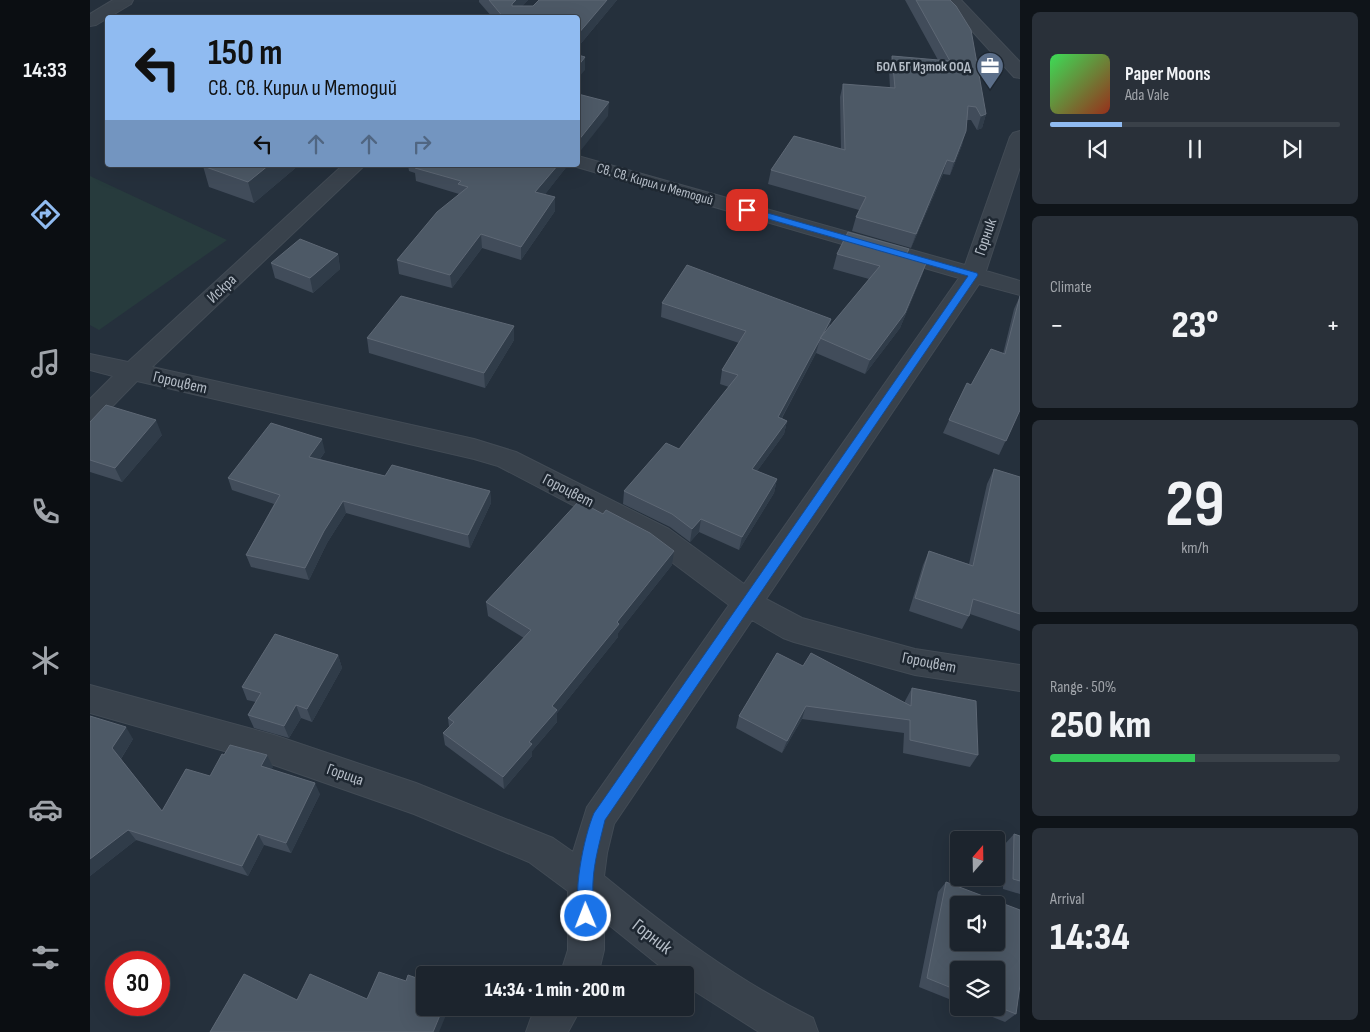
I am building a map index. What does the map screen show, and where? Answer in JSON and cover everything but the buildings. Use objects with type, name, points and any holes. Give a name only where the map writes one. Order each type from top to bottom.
[{"type":"street","points":[[90,22],[125,0]]},
{"type":"street","points":[[952,0],[1020,73]]},
{"type":"street","points":[[90,22],[105,26]]},
{"type":"street","name":"Горник","points":[[582,966],[586,950],[586,883],[590,853],[599,818],[973,275],[1020,137]]},
{"type":"street","name":"Св. Св. Кирил и Методий","points":[[580,163],[1020,288]]},
{"type":"street","name":"Искра","points":[[90,414],[132,372],[353,167]]},
{"type":"street","name":"Гороцвет","points":[[90,362],[464,447],[507,459],[659,537],[748,603],[794,629],[914,662],[1020,678]]},
{"type":"street","name":"Горица","points":[[90,700],[274,750],[416,799],[504,833],[541,850],[586,883]]},
{"type":"street","name":"Горник","points":[[586,883],[663,948],[769,1018],[799,1032]]},
{"type":"street","points":[[545,1032],[556,1016]]},
{"type":"green space","points":[[90,176],[227,240],[99,330],[90,325]]},
{"type":"place","name":"БОЛ БГ Изток ООД","points":[[990,90]]},
{"type":"route","points":[[586,916],[586,883],[590,853],[599,818],[973,275],[747,210]]}]
